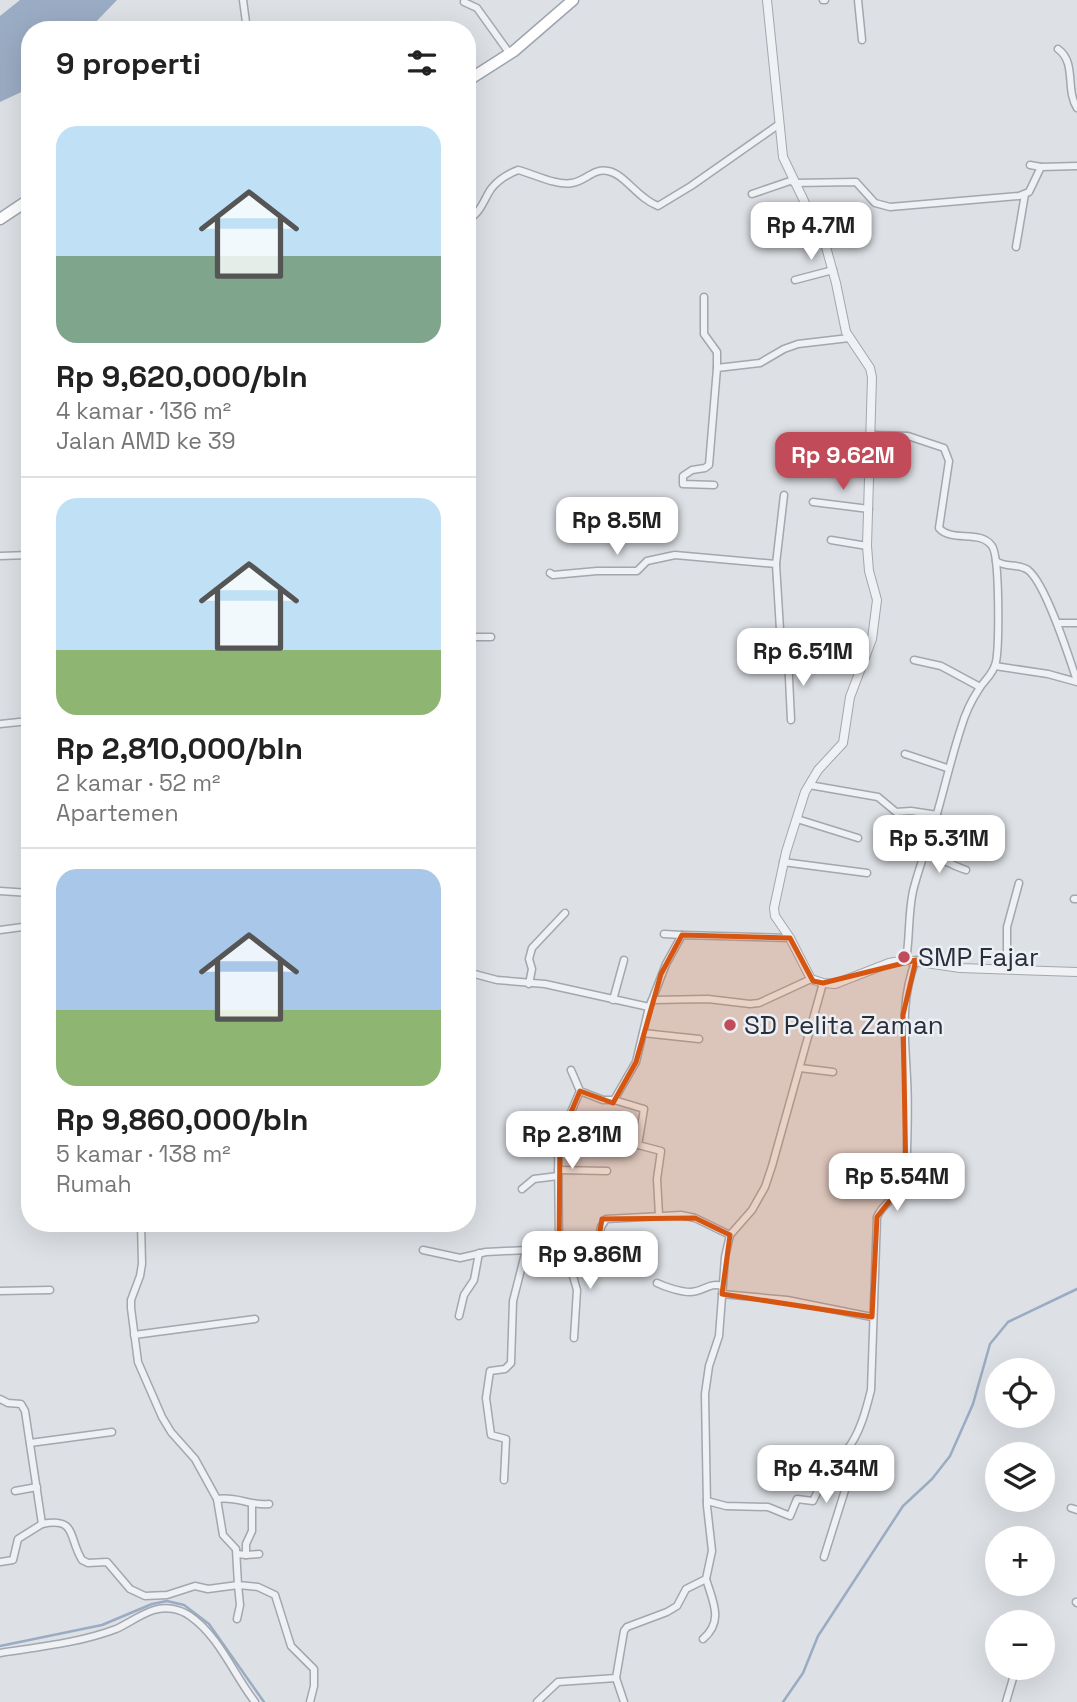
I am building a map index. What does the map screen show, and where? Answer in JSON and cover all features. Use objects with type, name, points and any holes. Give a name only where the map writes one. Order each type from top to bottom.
[{"type":"main road","points":[[476,75],[510,54],[573,0]]},
{"type":"main road","points":[[0,219],[21,205]]},
{"type":"street","points":[[243,0],[246,21]]},
{"type":"street","points":[[768,0],[783,157],[822,236],[833,270],[842,322],[849,338],[870,368],[872,377],[867,546],[869,571],[877,600],[875,630],[850,697],[843,743],[809,785],[783,862],[774,912],[811,979],[822,983],[835,984],[889,963],[906,960],[960,968],[1077,972]]},
{"type":"street","points":[[858,0],[862,40]]},
{"type":"street","points":[[464,2],[477,8],[510,54]]},
{"type":"street","points":[[1058,49],[1067,57],[1071,94],[1077,108]]},
{"type":"street","points":[[476,214],[491,190],[505,176],[518,170],[563,183],[579,181],[594,172],[607,171],[620,177],[642,199],[658,206],[778,125]]},
{"type":"street","points":[[1030,165],[1077,166]]},
{"type":"street","points":[[752,194],[793,181],[856,182],[875,203],[884,207],[1002,199],[1029,192],[1041,167]]},
{"type":"street","points":[[1016,247],[1025,194]]},
{"type":"street","points":[[795,279],[833,270]]},
{"type":"street","points":[[704,297],[704,334],[717,352],[709,465],[683,476],[683,484],[715,485]]},
{"type":"street","points":[[717,368],[760,363],[798,344],[849,338]]},
{"type":"street","points":[[872,435],[908,436],[944,448],[948,461],[939,528],[946,534],[986,541],[993,548],[996,561],[998,635],[995,666],[965,715],[947,768],[909,916],[906,960]]},
{"type":"street","points":[[784,495],[776,564],[781,646],[788,657],[791,720]]},
{"type":"street","points":[[813,502],[869,509]]},
{"type":"street","points":[[831,540],[867,546]]},
{"type":"street","points":[[0,556],[21,555]]},
{"type":"street","points":[[550,573],[637,571],[647,561],[675,555],[776,564]]},
{"type":"street","points":[[996,561],[1001,565],[1028,571],[1057,623],[1077,682]]},
{"type":"street","points":[[1057,623],[1077,622]]},
{"type":"street","points":[[476,638],[491,637]]},
{"type":"street","points":[[788,657],[865,656]]},
{"type":"street","points":[[914,660],[941,666],[980,687]]},
{"type":"street","points":[[995,666],[1048,674],[1077,682]]},
{"type":"street","points":[[0,724],[21,722]]},
{"type":"street","points":[[905,754],[947,768]]},
{"type":"street","points":[[809,785],[878,797],[896,812],[937,815]]},
{"type":"street","points":[[797,819],[858,838]]},
{"type":"street","points":[[924,850],[950,865],[966,870]]},
{"type":"street","points":[[783,862],[867,873]]},
{"type":"street","points":[[1007,969],[1007,927],[1019,883]]},
{"type":"street","points":[[0,891],[21,892]]},
{"type":"street","points":[[529,984],[532,947],[565,913]]},
{"type":"street","points":[[0,930],[21,927]]},
{"type":"street","points":[[664,934],[790,938]]},
{"type":"street","points":[[614,1100],[633,1069],[649,1007],[666,964],[682,935]]},
{"type":"street","points":[[613,1000],[624,960]]},
{"type":"street","points":[[824,1557],[846,1487],[844,1454],[856,1435],[871,1390],[877,1217],[880,1210],[902,1191],[906,1180],[907,1077],[903,1015],[910,973],[916,960]]},
{"type":"street","points":[[476,974],[498,980],[545,984],[649,1007]]},
{"type":"street","points":[[652,1000],[708,999],[759,1003],[811,979]]},
{"type":"street","points":[[703,1639],[713,1630],[716,1622],[706,1579],[712,1551],[707,1501],[705,1394],[709,1366],[719,1336],[725,1257],[730,1235],[752,1210],[765,1187],[822,983]]},
{"type":"street","points":[[643,1033],[699,1039]]},
{"type":"street","points":[[800,1068],[832,1072]]},
{"type":"street","points":[[571,1070],[580,1091],[603,1100],[614,1100],[644,1109],[638,1145],[661,1151],[657,1179],[659,1215]]},
{"type":"street","points":[[574,1338],[577,1290],[562,1248],[558,1173],[560,1138],[580,1091]]},
{"type":"street","points":[[523,1189],[534,1179],[558,1173],[607,1171]]},
{"type":"street","points":[[562,1248],[566,1239],[599,1237],[606,1219],[681,1215],[695,1218],[730,1235]]},
{"type":"street","points":[[141,1232],[142,1264],[131,1300],[138,1362],[162,1417],[171,1432],[195,1459],[217,1499],[223,1535],[235,1546],[237,1554],[240,1605],[237,1619]]},
{"type":"street","points":[[423,1250],[454,1258],[466,1258],[480,1254],[562,1248]]},
{"type":"street","points":[[503,1480],[506,1439],[491,1435],[486,1398],[490,1371],[505,1369],[511,1363],[513,1301],[526,1250]]},
{"type":"street","points":[[459,1316],[464,1295],[474,1280],[480,1254]]},
{"type":"street","points":[[657,1283],[687,1292],[709,1285],[722,1290],[872,1317]]},
{"type":"street","points":[[0,1291],[50,1290]]},
{"type":"street","points":[[134,1335],[255,1319]]},
{"type":"street","points":[[0,1399],[23,1406],[28,1422],[42,1524]]},
{"type":"street","points":[[30,1443],[112,1433]]},
{"type":"street","points":[[707,1501],[726,1506],[768,1507],[790,1516],[797,1499],[813,1501],[831,1464],[836,1457],[844,1454]]},
{"type":"street","points":[[15,1491],[37,1487]]},
{"type":"street","points":[[217,1499],[237,1498],[252,1504],[269,1504]]},
{"type":"street","points":[[246,1555],[246,1544],[252,1531],[252,1504]]},
{"type":"street","points":[[0,1562],[13,1560],[18,1539],[42,1524],[57,1521],[66,1525],[82,1560],[89,1563],[107,1562],[130,1589],[145,1595],[167,1595],[195,1586],[208,1590],[239,1585],[258,1587],[275,1595],[290,1646],[314,1669],[310,1702]]},
{"type":"street","points":[[237,1554],[258,1554]]},
{"type":"street","points":[[624,1702],[616,1678],[624,1631],[627,1627],[677,1606],[686,1589],[706,1579]]},
{"type":"street","points":[[0,1653],[63,1643],[125,1625],[155,1609],[174,1609],[189,1615],[197,1622],[228,1661],[255,1702]]},
{"type":"street","points":[[537,1702],[558,1682],[616,1678]]},
{"type":"street","points":[[1006,1702],[1012,1680]]},
{"type":"highlighted area","points":[[682,935],[790,938],[813,981],[823,983],[916,960],[903,1015],[906,1180],[877,1217],[872,1317],[722,1294],[730,1235],[695,1218],[602,1219],[599,1237],[566,1239],[565,1248],[559,1248],[560,1138],[580,1091],[613,1103],[636,1062],[661,974]]},
{"type":"water","points":[[20,0],[117,0],[97,21],[21,21],[21,92],[0,102],[0,16]]},
{"type":"waterway","points":[[783,1702],[803,1673],[818,1636],[903,1506],[932,1479],[950,1456],[973,1404],[990,1344],[1008,1322],[1077,1289]]},
{"type":"waterway","points":[[0,1646],[102,1625],[152,1604],[167,1601],[184,1605],[209,1624],[264,1702]]},
{"type":"place","name":"SMP Fajar","points":[[904,957]]},
{"type":"place","name":"SD Pelita Zaman","points":[[730,1025]]}]
